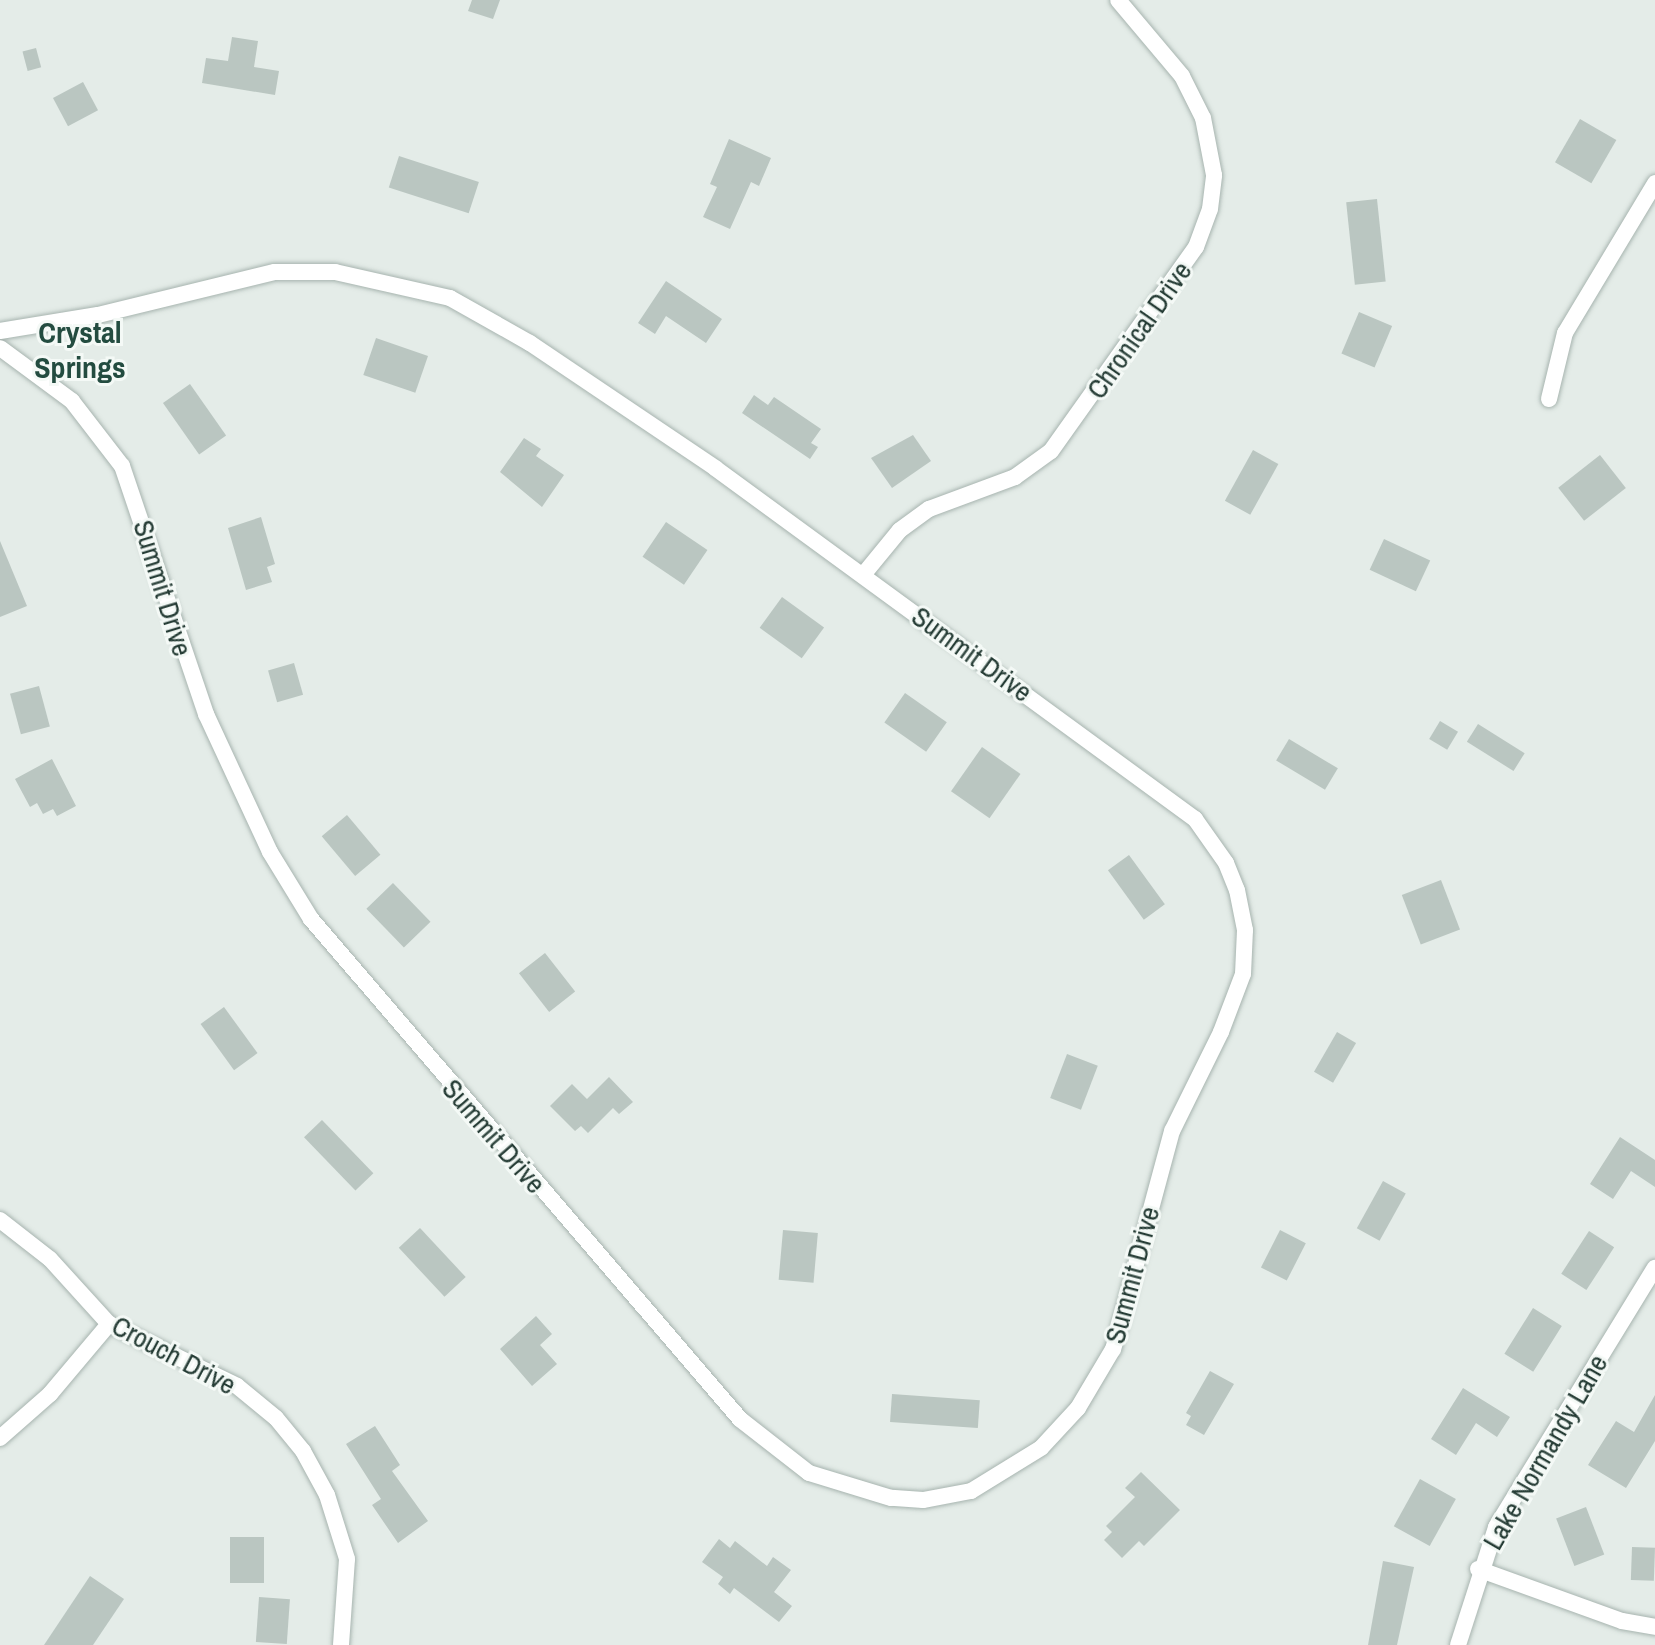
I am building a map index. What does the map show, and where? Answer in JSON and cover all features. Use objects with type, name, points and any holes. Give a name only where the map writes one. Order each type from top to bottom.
[{"type":"street","name":"Chronical Drive","points":[[863,575],[900,530],[929,509],[1015,477],[1051,451],[1196,247],[1213,191],[1203,118],[1182,76],[1118,0]]},
{"type":"street","points":[[1549,399],[1565,333],[1655,183]]},
{"type":"street","name":"Summit Drive","points":[[0,331],[41,327],[275,272],[335,272],[421,288],[472,308],[530,343],[863,575],[1185,810],[1226,863],[1245,930],[1243,974],[1233,1005],[1172,1131],[1126,1315],[1098,1380],[1061,1428],[1018,1466],[971,1491],[923,1500],[835,1484],[791,1462],[762,1439],[357,979],[287,883],[237,784],[181,650],[122,466],[72,401],[0,348]]},
{"type":"street","name":"Crouch Drive","points":[[0,1220],[50,1259],[109,1324],[237,1386],[276,1418],[303,1451],[327,1495],[347,1559],[341,1645]]},
{"type":"street","name":"Lake Normandy Lane","points":[[1458,1645],[1478,1569],[1510,1502],[1655,1268]]},
{"type":"street","points":[[0,1438],[50,1394],[109,1324]]},
{"type":"street","points":[[1478,1569],[1622,1621],[1655,1627]]},
{"type":"building","points":[[472,0],[500,0],[493,19],[468,11]]},
{"type":"building","points":[[232,37],[258,41],[254,67],[279,71],[275,95],[202,83],[206,58],[228,61]]},
{"type":"building","points":[[36,48],[41,67],[28,71],[22,52]]},
{"type":"building","points":[[83,82],[98,110],[68,126],[53,98]]},
{"type":"building","points":[[1580,119],[1616,140],[1591,183],[1555,162]]},
{"type":"building","points":[[729,139],[771,158],[759,186],[751,182],[730,229],[703,217],[717,187],[710,184]]},
{"type":"building","points":[[399,156],[479,182],[469,213],[389,187]]},
{"type":"building","points":[[1377,199],[1386,282],[1355,285],[1346,202]]},
{"type":"building","points":[[666,281],[722,319],[706,343],[666,316],[655,334],[638,323]]},
{"type":"building","points":[[1359,312],[1392,326],[1375,367],[1341,353]]},
{"type":"building","points":[[376,338],[428,356],[415,393],[363,375]]},
{"type":"building","points":[[190,384],[226,436],[199,455],[163,403]]},
{"type":"building","points":[[754,395],[768,405],[774,397],[821,429],[811,443],[818,447],[810,459],[742,413]]},
{"type":"building","points":[[913,435],[931,461],[892,488],[871,458]]},
{"type":"building","points":[[524,438],[541,449],[536,456],[564,475],[542,507],[500,472]]},
{"type":"building","points":[[1253,450],[1278,464],[1250,515],[1225,501]]},
{"type":"building","points":[[1600,455],[1626,488],[1584,521],[1558,488]]},
{"type":"building","points":[[261,517],[275,564],[267,567],[272,582],[246,590],[228,528]]},
{"type":"building","points":[[666,522],[707,550],[684,585],[643,557]]},
{"type":"building","points":[[1384,539],[1430,561],[1416,591],[1370,570]]},
{"type":"building","points":[[0,541],[27,606],[0,617]]},
{"type":"building","points":[[782,597],[824,628],[802,658],[760,628]]},
{"type":"building","points":[[294,663],[303,695],[277,702],[268,670]]},
{"type":"building","points":[[39,686],[50,727],[21,734],[10,694]]},
{"type":"building","points":[[905,693],[947,722],[926,752],[884,722]]},
{"type":"building","points":[[1440,721],[1458,732],[1447,750],[1429,739]]},
{"type":"building","points":[[1478,724],[1525,753],[1514,771],[1467,742]]},
{"type":"building","points":[[1289,739],[1338,768],[1325,790],[1276,760]]},
{"type":"building","points":[[982,747],[1021,774],[990,818],[951,791]]},
{"type":"building","points":[[52,759],[76,806],[57,816],[53,809],[43,814],[37,803],[30,807],[15,779]]},
{"type":"building","points":[[347,815],[380,855],[355,876],[322,836]]},
{"type":"building","points":[[1129,855],[1165,904],[1144,920],[1108,870]]},
{"type":"building","points":[[1441,880],[1460,929],[1421,945],[1402,895]]},
{"type":"building","points":[[393,883],[431,922],[404,948],[366,909]]},
{"type":"building","points":[[545,953],[575,992],[549,1012],[519,973]]},
{"type":"building","points":[[224,1007],[258,1053],[234,1070],[201,1024]]},
{"type":"building","points":[[1337,1032],[1356,1043],[1333,1083],[1314,1072]]},
{"type":"building","points":[[1067,1054],[1098,1066],[1081,1110],[1050,1098]]},
{"type":"building","points":[[609,1077],[633,1102],[619,1114],[613,1108],[588,1133],[581,1126],[575,1131],[550,1106],[572,1084],[587,1099]]},
{"type":"building","points":[[322,1120],[373,1173],[355,1191],[304,1137]]},
{"type":"building","points":[[1620,1137],[1655,1160],[1655,1187],[1631,1171],[1613,1199],[1590,1184]]},
{"type":"building","points":[[1383,1181],[1406,1194],[1380,1241],[1357,1228]]},
{"type":"building","points":[[420,1228],[466,1277],[444,1297],[399,1248]]},
{"type":"building","points":[[783,1230],[818,1233],[814,1283],[779,1280]]},
{"type":"building","points":[[1280,1230],[1306,1243],[1287,1281],[1261,1267]]},
{"type":"building","points":[[1589,1231],[1614,1247],[1586,1290],[1561,1274]]},
{"type":"building","points":[[1533,1308],[1562,1326],[1533,1372],[1504,1354]]},
{"type":"building","points":[[536,1316],[552,1334],[540,1345],[557,1364],[532,1386],[500,1349]]},
{"type":"building","points":[[1210,1371],[1234,1384],[1204,1435],[1186,1425],[1191,1416],[1186,1413]]},
{"type":"building","points":[[1463,1388],[1510,1417],[1497,1437],[1476,1423],[1456,1455],[1431,1439]]},
{"type":"building","points":[[892,1394],[980,1400],[978,1428],[890,1422]]},
{"type":"building","points":[[1655,1395],[1655,1441],[1626,1488],[1588,1465],[1616,1421],[1634,1432]]},
{"type":"building","points":[[375,1426],[400,1465],[392,1471],[428,1521],[398,1543],[372,1505],[381,1499],[346,1444]]},
{"type":"building","points":[[1141,1472],[1180,1510],[1144,1546],[1139,1541],[1122,1558],[1104,1540],[1112,1532],[1106,1526],[1135,1497],[1125,1488]]},
{"type":"building","points":[[1420,1479],[1456,1499],[1430,1546],[1394,1526]]},
{"type":"building","points":[[1586,1507],[1604,1555],[1574,1566],[1556,1518]]},
{"type":"building","points":[[230,1537],[264,1537],[264,1583],[230,1583]]},
{"type":"building","points":[[719,1539],[730,1548],[735,1541],[767,1566],[773,1557],[791,1570],[774,1592],[792,1606],[779,1622],[734,1588],[730,1594],[718,1584],[723,1577],[702,1562]]},
{"type":"building","points":[[1632,1547],[1655,1548],[1654,1581],[1631,1580]]},
{"type":"building","points":[[1383,1561],[1414,1567],[1397,1645],[1368,1645]]},
{"type":"building","points":[[90,1576],[124,1599],[93,1645],[44,1645]]},
{"type":"building","points":[[259,1597],[290,1599],[287,1644],[256,1642]]},
{"type":"district","name":"Crystal Springs","points":[[80,349]]}]
